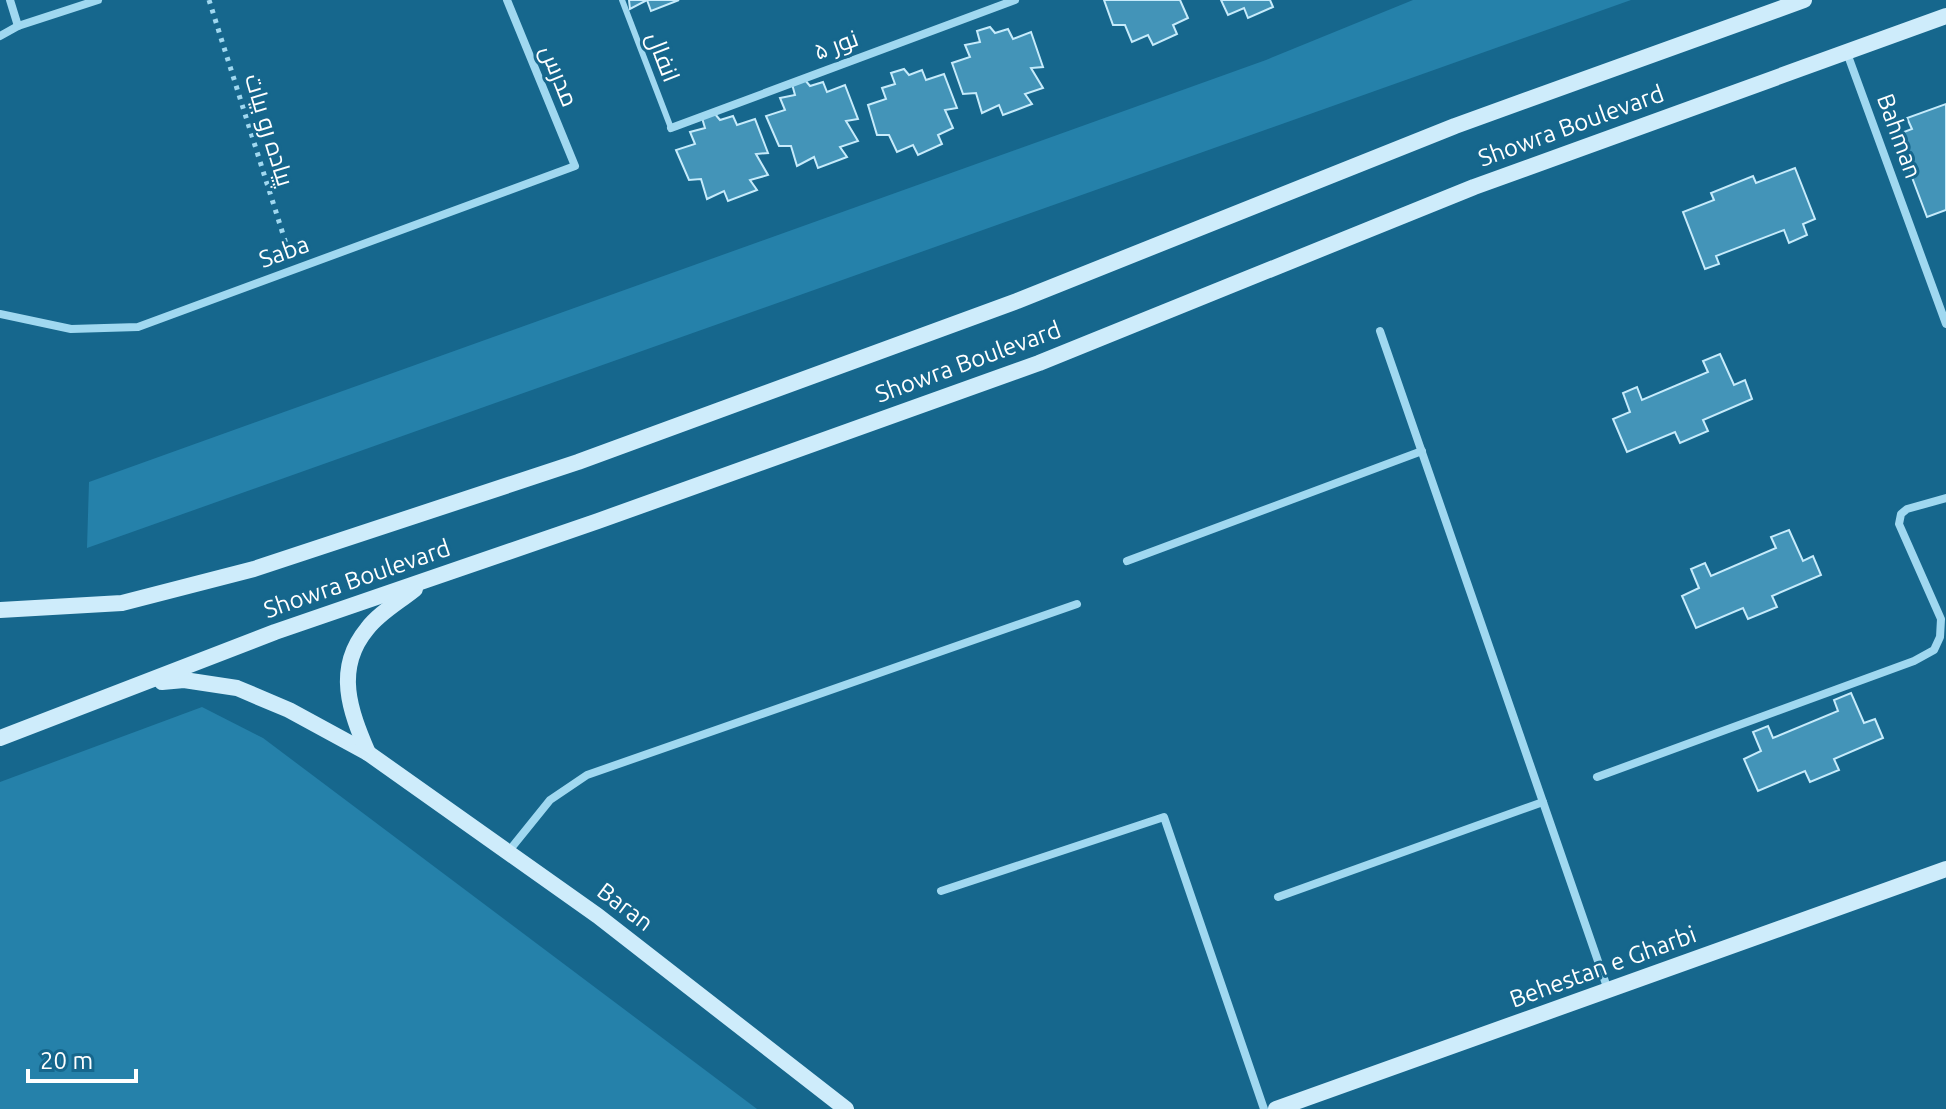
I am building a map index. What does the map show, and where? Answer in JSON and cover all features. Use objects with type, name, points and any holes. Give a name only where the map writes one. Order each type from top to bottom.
[{"type":"main road","name":"Showra Boulevard","points":[[0,610],[122,603],[254,569],[578,462],[1017,301],[1455,126],[1804,0]]},
{"type":"main road","name":"Showra Boulevard","points":[[0,738],[275,632],[1039,363],[1474,187],[1946,16]]},
{"type":"main road","points":[[368,753],[348,698],[348,675],[353,653],[367,629],[424,581]]},
{"type":"main road","name":"‌‌Baran","points":[[139,684],[184,680],[237,688],[275,703],[368,753],[598,916],[846,1109]]},
{"type":"main road","name":"Behestan e Gharbi","points":[[1276,1109],[1946,869]]},
{"type":"street","points":[[10,0],[18,26]]},
{"type":"street","points":[[0,36],[18,26],[98,0]]},
{"type":"street","name":"مدرس","points":[[507,0],[575,166]]},
{"type":"street","name":"نور ۵","points":[[671,128],[1015,0]]},
{"type":"street","name":"Bahman","points":[[1847,52],[1946,324]]},
{"type":"street","name":"Saba","points":[[0,314],[71,329],[138,327],[575,166]]},
{"type":"street","points":[[1380,331],[1608,990]]},
{"type":"street","points":[[1127,561],[1422,451]]},
{"type":"street","points":[[1597,777],[1914,661],[1934,650],[1940,637],[1941,619],[1899,524],[1901,514],[1907,509],[1946,498]]},
{"type":"street","points":[[508,852],[550,800],[587,775],[1077,604]]},
{"type":"street","points":[[1278,897],[1543,802]]},
{"type":"street","points":[[941,891],[1164,817],[1264,1109]]},
{"type":"lane","name":"انفال","points":[[622,0],[671,128]]},
{"type":"path","name":"پیاده رو بیات","points":[[209,0],[294,270]]},
{"type":"shaded area","points":[[1413,0],[1631,0],[87,548],[89,482],[1266,60]]},
{"type":"shaded area","points":[[202,707],[263,738],[757,1109],[0,1109],[0,782]]},
{"type":"building","points":[[629,0],[647,0],[630,9]]},
{"type":"building","points":[[647,0],[679,0],[651,11]]},
{"type":"building","points":[[1104,0],[1180,0],[1188,18],[1173,25],[1177,34],[1153,45],[1148,35],[1132,42],[1125,25],[1113,25]]},
{"type":"building","points":[[1221,0],[1270,0],[1273,7],[1248,18],[1244,8],[1228,15]]},
{"type":"building","points":[[990,27],[995,33],[1008,29],[1013,39],[1031,32],[1043,67],[1031,68],[1043,88],[1025,94],[1032,104],[1003,115],[999,105],[982,113],[976,93],[963,94],[952,63],[970,57],[965,45],[980,42],[977,31]]},
{"type":"building","points":[[904,69],[909,75],[922,70],[926,80],[944,74],[957,108],[945,110],[953,128],[938,135],[942,144],[918,155],[913,145],[897,152],[889,135],[877,135],[868,105],[886,99],[882,88],[895,84],[891,73]]},
{"type":"building","points":[[805,80],[810,86],[823,82],[827,92],[845,85],[858,119],[846,121],[858,141],[840,147],[847,157],[818,168],[814,157],[797,166],[791,146],[779,146],[766,116],[785,110],[780,98],[795,95],[792,84]]},
{"type":"building","points":[[1946,104],[1946,210],[1927,217],[1896,135],[1912,129],[1907,118]]},
{"type":"building","points":[[715,114],[720,120],[733,116],[737,125],[755,119],[768,153],[756,154],[768,175],[750,180],[757,190],[728,201],[724,191],[707,199],[701,179],[689,180],[676,150],[695,144],[690,132],[705,128],[702,118]]},
{"type":"building","points":[[1795,168],[1815,219],[1803,224],[1807,235],[1789,243],[1784,230],[1716,256],[1719,264],[1705,269],[1683,212],[1714,200],[1711,193],[1753,176],[1756,183]]},
{"type":"building","points":[[1720,354],[1734,385],[1745,380],[1752,399],[1703,420],[1708,431],[1680,443],[1675,432],[1627,452],[1613,419],[1630,412],[1623,393],[1637,387],[1642,400],[1708,372],[1703,361]]},
{"type":"building","points":[[1789,530],[1803,561],[1813,556],[1821,575],[1772,596],[1777,607],[1748,619],[1743,608],[1696,628],[1682,596],[1699,588],[1691,569],[1705,563],[1711,576],[1776,548],[1771,537]]},
{"type":"building","points":[[1851,693],[1864,723],[1875,719],[1883,738],[1834,759],[1839,770],[1810,782],[1805,771],[1758,791],[1744,759],[1761,751],[1753,732],[1768,726],[1773,738],[1838,711],[1834,700]]}]
